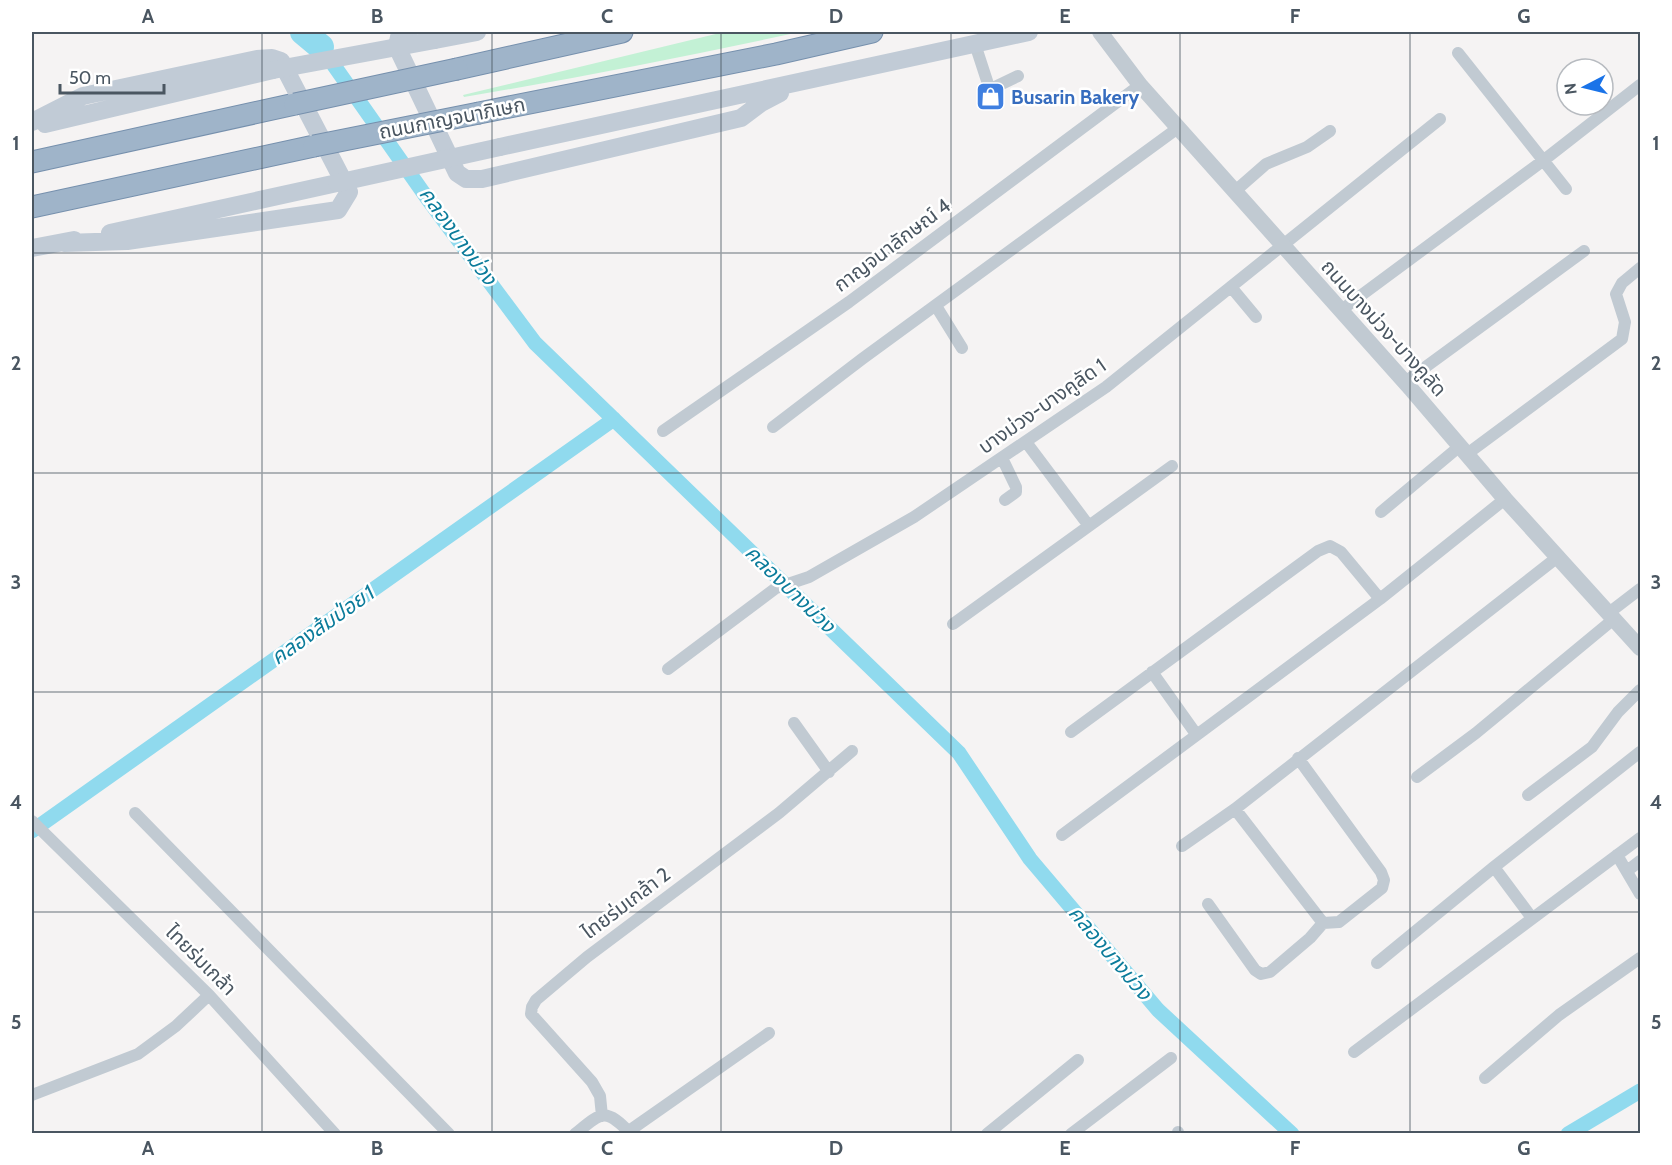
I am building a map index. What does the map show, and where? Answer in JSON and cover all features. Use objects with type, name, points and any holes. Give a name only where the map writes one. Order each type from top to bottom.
[{"type":"highway","points":[[32,162],[622,32]]},
{"type":"highway","name":"ถนนกาญจนาภิเษก","points":[[32,207],[314,146],[776,54],[872,32]]},
{"type":"main road","points":[[409,32],[399,37],[398,47],[457,173],[466,178],[482,179],[741,118],[761,103],[797,83]]},
{"type":"main road","points":[[32,127],[273,70],[477,32]]},
{"type":"main road","points":[[32,248],[64,243],[1029,32]]},
{"type":"main road","points":[[32,122],[83,96],[257,59],[272,58],[281,62],[350,192],[338,210],[127,241],[64,243]]},
{"type":"street","name":"ถนนบางม่วง-บางคูลัด","points":[[1100,32],[1140,85],[1405,382],[1505,499],[1641,648]]},
{"type":"street","points":[[975,44],[989,87],[993,88],[1018,76]]},
{"type":"street","points":[[1458,53],[1566,189]]},
{"type":"street","name":"กาญจนาลักษณ์ 4","points":[[663,431],[849,302],[1140,85]]},
{"type":"street","points":[[1340,311],[1641,85]]},
{"type":"street","name":"บางม่วง-บางคูลัด 1","points":[[668,669],[776,588],[809,577],[914,518],[1106,387],[1440,119]]},
{"type":"street","points":[[773,427],[862,359],[1178,128]]},
{"type":"street","points":[[1234,192],[1266,164],[1307,147],[1330,130]]},
{"type":"street","points":[[1405,382],[1584,251]]},
{"type":"street","points":[[1381,512],[1463,450],[1622,339],[1625,322],[1616,294],[1622,283],[1641,268]]},
{"type":"street","points":[[1231,287],[1256,317]]},
{"type":"street","points":[[936,306],[962,348]]},
{"type":"street","points":[[1026,442],[1089,526]]},
{"type":"street","points":[[1002,458],[1013,478],[1016,492],[1005,500]]},
{"type":"street","points":[[953,624],[1172,466]]},
{"type":"street","points":[[1062,835],[1380,599],[1505,499]]},
{"type":"street","points":[[1071,732],[1318,551],[1330,546],[1341,552],[1380,599]]},
{"type":"street","points":[[1182,846],[1234,809],[1559,556]]},
{"type":"street","points":[[1417,777],[1471,738],[1641,589]]},
{"type":"street","points":[[1152,672],[1196,734]]},
{"type":"street","points":[[1528,795],[1592,747],[1618,712],[1641,690]]},
{"type":"street","points":[[794,723],[829,772]]},
{"type":"street","name":"ไทยร่มเกล้า 2","points":[[602,1116],[600,1096],[592,1082],[531,1014],[536,1000],[587,957],[779,813],[852,751]]},
{"type":"street","points":[[1377,963],[1494,867],[1641,752]]},
{"type":"street","points":[[1208,904],[1255,970],[1261,974],[1270,972],[1310,938],[1323,923],[1339,922],[1382,888],[1384,880],[1381,872],[1298,759]]},
{"type":"street","points":[[1234,809],[1323,923]]},
{"type":"street","points":[[135,813],[449,1134]]},
{"type":"street","name":"ไทยร่มเกล้า","points":[[32,821],[209,994],[335,1134]]},
{"type":"street","points":[[1354,1052],[1641,838]]},
{"type":"street","points":[[1617,855],[1641,894]]},
{"type":"street","points":[[1627,871],[1641,861]]},
{"type":"street","points":[[1494,867],[1532,918]]},
{"type":"street","points":[[1485,1078],[1559,1015],[1641,958]]},
{"type":"street","points":[[32,1095],[138,1054],[176,1026],[209,994]]},
{"type":"street","points":[[575,1134],[595,1118],[606,1114],[616,1119],[630,1132],[769,1033]]},
{"type":"street","points":[[1071,1134],[1171,1058]]},
{"type":"street","points":[[987,1134],[1078,1060]]},
{"type":"green space","points":[[724,32],[800,32],[590,74],[464,97],[463,95]]},
{"type":"waterway","name":"คลองบางม่วง","points":[[303,32],[321,47]]},
{"type":"waterway","name":"คลองบางม่วง","points":[[321,47],[427,198],[535,343],[959,753],[1030,859],[1158,1010],[1292,1134]]},
{"type":"waterway","name":"คลองส้มป่อย 1","points":[[32,831],[614,419]]},
{"type":"waterway","points":[[1568,1134],[1640,1091]]},
{"type":"place","name":"Busarin Bakery","points":[[990,97]]}]
